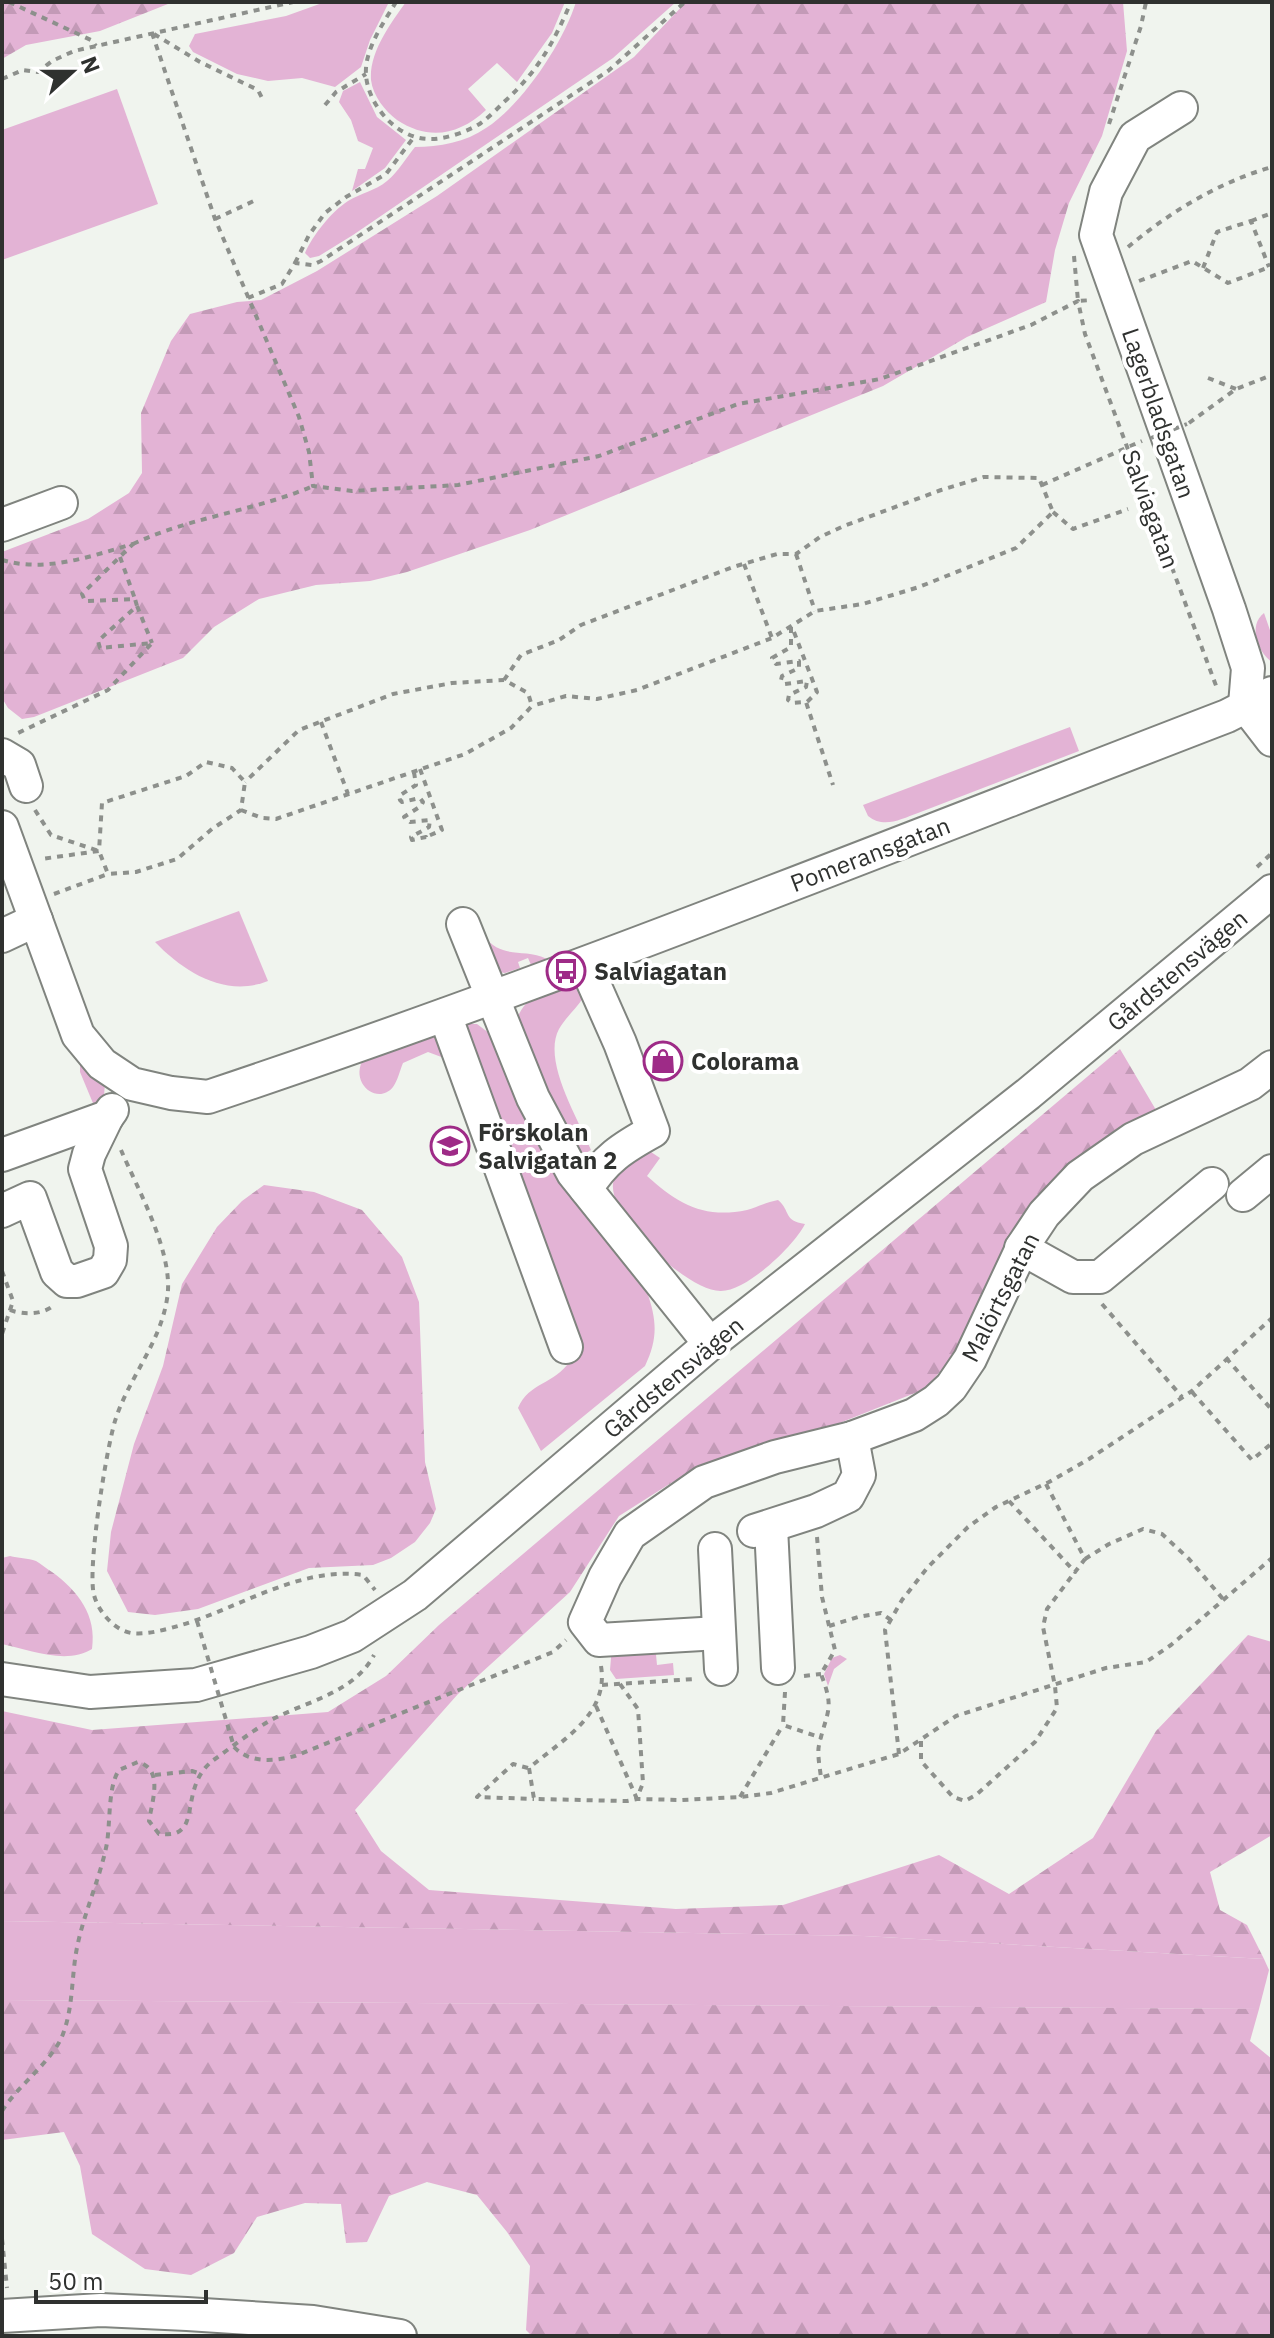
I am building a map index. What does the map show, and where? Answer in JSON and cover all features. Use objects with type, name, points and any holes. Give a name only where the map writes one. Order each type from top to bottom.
[{"type":"street","name":"Lagerbladsgatan","points":[[1181,108],[1135,137],[1106,192],[1096,235],[1248,668],[1248,705]]},
{"type":"street","points":[[2,525],[61,503]]},
{"type":"street","points":[[1248,705],[1272,740]]},
{"type":"street","name":"Pomeransgatan","points":[[493,999],[1248,705]]},
{"type":"street","points":[[3,754],[19,765],[26,786]]},
{"type":"street","points":[[2,827],[45,907],[78,1035],[102,1064],[132,1084],[208,1097],[493,999]]},
{"type":"street","name":"Gårdstensvägen","points":[[2,1679],[90,1692],[196,1685],[311,1652],[352,1636],[438,1576],[710,1344],[1028,1094],[1272,891]]},
{"type":"street","points":[[2,936],[45,907]]},
{"type":"street","points":[[463,924],[533,1098],[573,1173],[710,1344]]},
{"type":"street","points":[[585,964],[620,1043],[653,1131],[611,1156],[586,1189]]},
{"type":"street","points":[[445,1015],[566,1347]]},
{"type":"street","name":"Malörtsgatan","points":[[592,1631],[605,1577],[630,1534],[704,1482],[775,1457],[852,1438],[914,1415],[951,1387],[970,1359],[1021,1248],[1044,1214],[1080,1176],[1133,1139],[1250,1084],[1272,1067]]},
{"type":"street","points":[[2,1211],[30,1198],[57,1272],[67,1281],[77,1281],[103,1272],[110,1260],[111,1246],[85,1169],[107,1117],[132,1084]]},
{"type":"street","points":[[2,1155],[107,1117]]},
{"type":"street","points":[[1243,1195],[1272,1171]]},
{"type":"street","points":[[1021,1248],[1073,1277],[1100,1277],[1212,1184]]},
{"type":"street","points":[[787,1674],[763,1529],[816,1511],[848,1496],[859,1475],[852,1438]]},
{"type":"street","points":[[715,1549],[721,1669]]},
{"type":"street","points":[[592,1631],[719,1633]]},
{"type":"street","points":[[6,2316],[101,2310],[187,2314],[313,2322],[400,2336]]},
{"type":"path","points":[[9,2],[91,40],[96,46]]},
{"type":"path","points":[[2,79],[23,70],[38,72],[52,61],[74,51],[293,2]]},
{"type":"path","points":[[396,2],[378,33],[366,74],[372,98],[382,115],[399,129],[430,140],[462,132],[481,123],[536,70],[550,50],[571,2]]},
{"type":"path","points":[[295,263],[312,265],[321,261],[608,71],[685,2]]},
{"type":"path","points":[[152,33],[200,62],[258,90],[262,98]]},
{"type":"path","points":[[2,560],[18,565],[46,565],[133,544],[158,532],[286,498],[313,486],[309,452],[299,417],[215,219],[152,33]]},
{"type":"path","points":[[325,105],[336,92],[366,74]]},
{"type":"path","points":[[248,298],[282,284],[325,213],[386,174],[415,136]]},
{"type":"path","points":[[1251,221],[1270,267],[1228,283],[1192,261],[1113,280],[1118,256],[1174,211],[1216,189],[1272,167]]},
{"type":"path","points":[[215,219],[258,199]]},
{"type":"path","points":[[1203,268],[1217,232],[1272,213]]},
{"type":"path","name":"Salviagatan","points":[[313,486],[352,491],[458,485],[599,456],[738,404],[880,379],[1031,325],[1078,301],[1085,334],[1127,447],[1248,705]]},
{"type":"path","points":[[1193,422],[1236,389],[1272,375]]},
{"type":"path","points":[[1208,378],[1236,389]]},
{"type":"path","points":[[1151,438],[1187,424]]},
{"type":"path","points":[[1042,485],[1127,447]]},
{"type":"path","points":[[504,680],[521,655],[559,640],[581,625],[744,564],[777,554],[796,554],[820,537],[844,526],[984,477],[1039,478],[1053,512],[1073,529],[1128,509]]},
{"type":"path","points":[[241,810],[262,818],[276,819],[465,754],[511,728],[532,706],[566,696],[597,699],[637,690],[772,638],[815,611],[863,604],[919,587],[1004,553],[1016,548],[1053,512]]},
{"type":"path","points":[[133,544],[82,594],[85,601],[135,599]]},
{"type":"path","points":[[796,554],[815,611]]},
{"type":"path","points":[[120,557],[152,643]]},
{"type":"path","points":[[744,564],[772,638]]},
{"type":"path","points":[[137,606],[98,641],[100,648],[152,643]]},
{"type":"path","points":[[791,626],[817,692],[806,702],[792,703],[788,700],[789,695],[806,687],[807,681],[785,684],[781,680],[782,676],[799,668],[799,661],[776,664],[772,658],[791,647],[791,626]]},
{"type":"path","points":[[3,754],[14,735],[108,690],[152,643]]},
{"type":"path","points":[[45,907],[108,874],[136,872],[177,859],[212,829],[241,810],[245,782],[299,730],[393,694],[452,683],[504,680],[528,693],[532,706]]},
{"type":"path","points":[[806,702],[833,785]]},
{"type":"path","points":[[321,722],[348,794]]},
{"type":"path","points":[[108,874],[99,851],[102,803],[186,776],[206,762],[232,768],[245,782]]},
{"type":"path","points":[[414,771],[416,785],[399,796],[402,802],[420,798],[423,802],[404,817],[410,822],[430,820],[429,827],[411,837],[416,841],[427,839],[442,830],[420,769]]},
{"type":"path","points":[[417,780],[423,778]]},
{"type":"path","points":[[26,786],[35,811],[51,835],[99,851]]},
{"type":"path","points":[[27,861],[99,851]]},
{"type":"path","points":[[107,1117],[158,1239],[167,1274],[168,1298],[152,1347],[115,1420],[106,1463],[93,1565],[94,1594],[101,1611],[111,1622],[129,1633],[159,1631],[197,1621],[273,1589],[318,1577],[349,1573],[363,1575],[390,1611]]},
{"type":"path","points":[[2,1271],[13,1301],[2,1334]]},
{"type":"path","points":[[1087,1278],[1094,1295],[1182,1397]]},
{"type":"path","points":[[10,1310],[18,1313],[50,1310],[61,1298],[67,1281]]},
{"type":"path","points":[[899,1754],[885,1630],[902,1600],[928,1567],[968,1527],[996,1507],[1046,1484],[1089,1459],[1192,1391],[1272,1318]]},
{"type":"path","points":[[1226,1358],[1272,1410]]},
{"type":"path","points":[[1192,1391],[1252,1460],[1272,1443]]},
{"type":"path","points":[[1046,1484],[1085,1559]]},
{"type":"path","points":[[1009,1501],[1075,1572]]},
{"type":"path","points":[[816,1511],[822,1597],[835,1650],[821,1674]]},
{"type":"path","points":[[921,1741],[921,1761],[953,1797],[965,1801],[976,1795],[1035,1742],[1057,1708],[1043,1627],[1047,1609],[1085,1559],[1109,1544],[1143,1529],[1162,1534],[1223,1599]]},
{"type":"path","points":[[529,1768],[513,1764],[477,1797],[627,1801],[771,1793],[899,1754],[956,1716],[1106,1668],[1146,1662],[1171,1645],[1272,1558]]},
{"type":"path","points":[[829,1626],[881,1613],[891,1620]]},
{"type":"path","points":[[197,1621],[234,1747],[242,1755],[273,1761],[295,1756],[553,1652],[592,1631],[602,1685],[601,1697],[592,1714],[529,1768]]},
{"type":"path","points":[[2,2111],[13,2093],[54,2049],[62,2036],[77,1945],[106,1850],[116,1774],[125,1766],[144,1763],[154,1775],[149,1821],[159,1834],[172,1835],[185,1827],[192,1790],[212,1761],[271,1720],[343,1687],[367,1669],[376,1652]]},
{"type":"path","points":[[602,1685],[722,1677],[721,1669]]},
{"type":"path","points":[[740,1797],[783,1725],[787,1674],[821,1674]]},
{"type":"path","points":[[821,1674],[830,1697],[826,1729],[819,1746],[821,1778]]},
{"type":"path","points":[[620,1684],[638,1709],[643,1783],[637,1799]]},
{"type":"path","points":[[596,1706],[637,1799]]},
{"type":"path","points":[[783,1725],[822,1738]]},
{"type":"path","points":[[529,1768],[534,1799]]},
{"type":"path","points":[[154,1775],[192,1771],[201,1774]]},
{"type":"path","points":[[2,2239],[6,2316]]},
{"type":"green space","points":[[2,2],[173,2],[100,31],[26,45],[2,59]]},
{"type":"green space","points":[[325,2],[389,2],[370,40],[361,67],[335,87],[302,78],[268,81],[237,74],[193,52],[189,46],[195,34],[286,16]]},
{"type":"green space","points":[[406,2],[565,2],[552,33],[517,82],[497,63],[468,89],[486,110],[454,130],[432,133],[397,120],[384,108],[372,86],[371,69],[377,49]]},
{"type":"green space","points":[[576,2],[676,2],[613,58],[353,235],[319,256],[310,258],[305,253],[335,211],[387,181],[415,147],[461,140],[478,133],[500,117],[514,104],[552,54]]},
{"type":"green space","points":[[686,2],[1123,2],[1127,51],[1102,136],[1069,203],[1055,250],[1046,302],[967,337],[883,386],[530,530],[407,572],[370,581],[316,585],[259,599],[214,627],[183,658],[34,717],[22,719],[8,708],[2,698],[2,552],[88,519],[129,493],[142,473],[141,413],[171,341],[190,314],[237,302],[261,300],[317,271],[437,196],[634,57]]},
{"type":"green space","points":[[360,82],[377,117],[406,140],[385,168],[352,191],[358,169],[365,169],[373,148],[358,141],[351,120],[339,102],[343,91]]},
{"type":"green space","points":[[117,89],[158,204],[2,260],[2,130]]},
{"type":"green space","points":[[1264,613],[1272,636],[1272,662],[1262,652],[1256,638],[1256,624]]},
{"type":"green space","points":[[1070,727],[1079,751],[905,818],[880,822],[868,816],[863,805]]},
{"type":"green space","points":[[239,911],[268,981],[236,986],[206,979],[179,963],[155,942]]},
{"type":"green space","points":[[483,935],[506,951],[547,959],[531,965],[528,958],[518,962],[520,968],[498,972]]},
{"type":"green space","points":[[573,983],[583,998],[559,1029],[555,1057],[564,1090],[591,1150],[581,1156],[514,1030],[517,1018],[528,1002],[543,993]]},
{"type":"green space","points":[[465,1024],[477,1024],[493,1036],[647,1292],[653,1312],[654,1338],[645,1366],[541,1451],[518,1408],[529,1393],[557,1375],[570,1361]]},
{"type":"green space","points":[[437,1032],[444,1058],[428,1052],[403,1063],[395,1084],[387,1092],[373,1093],[362,1083],[360,1067],[364,1058]]},
{"type":"green space","points":[[1120,1049],[1156,1110],[1077,1158],[1023,1216],[989,1277],[956,1353],[925,1389],[827,1428],[739,1451],[671,1483],[619,1516],[570,1592],[458,1694],[355,1810],[381,1851],[429,1890],[676,1909],[783,1905],[939,1855],[1009,1894],[1093,1838],[1156,1731],[1248,1635],[1272,1642],[1272,1835],[1210,1872],[1220,1910],[1247,1925],[1264,1959],[864,1936],[2,1921],[2,1711],[92,1730],[328,1712],[386,1676],[439,1625]]},
{"type":"green space","points":[[80,1063],[105,1083],[104,1096],[95,1108],[80,1072]]},
{"type":"green space","points":[[639,1151],[651,1152],[660,1158],[647,1176],[692,1207],[732,1212],[778,1200],[793,1221],[805,1224],[769,1266],[744,1284],[721,1291],[707,1288],[672,1267],[654,1251],[637,1233],[615,1198],[613,1184],[616,1174]]},
{"type":"green space","points":[[264,1185],[314,1192],[362,1210],[402,1257],[419,1302],[425,1462],[436,1509],[430,1523],[415,1542],[391,1558],[373,1565],[309,1568],[198,1609],[155,1615],[128,1612],[107,1571],[111,1532],[134,1444],[163,1366],[182,1284],[217,1227],[242,1201]]},
{"type":"green space","points":[[10,1556],[36,1561],[70,1587],[84,1605],[92,1625],[92,1649],[82,1654],[60,1656],[2,1644],[2,1558]]},
{"type":"green space","points":[[655,1644],[657,1665],[673,1663],[674,1675],[616,1679],[610,1670],[612,1646]]},
{"type":"green space","points":[[840,1655],[847,1659],[834,1669],[828,1686],[824,1674],[832,1658]]},
{"type":"green space","points":[[2,1921],[864,1936],[1264,1959],[1269,1970],[1259,2009],[2,2000]]},
{"type":"green space","points":[[2,2000],[1259,2009],[1250,2041],[1272,2059],[1272,2336],[532,2336],[526,2330],[530,2266],[507,2232],[477,2195],[427,2182],[389,2196],[367,2242],[346,2243],[341,2204],[305,2203],[257,2217],[234,2253],[191,2275],[145,2269],[92,2234],[80,2166],[64,2132],[2,2140]]},
{"type":"place","name":"Salviagatan","points":[[566,971]]},
{"type":"place","name":"Colorama","points":[[663,1061]]},
{"type":"place","name":"Förskolan Salvigatan 2","points":[[450,1146]]}]
